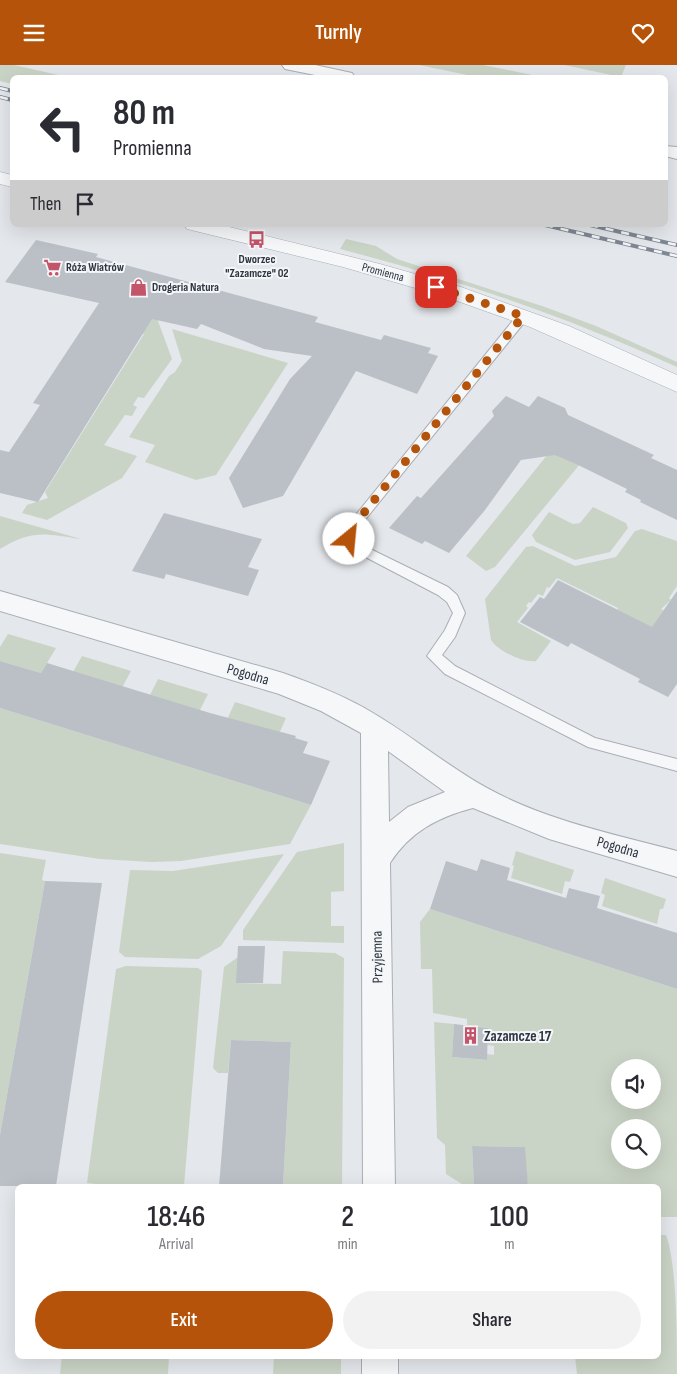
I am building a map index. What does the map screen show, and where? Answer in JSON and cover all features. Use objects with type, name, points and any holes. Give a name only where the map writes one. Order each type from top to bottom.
[{"type":"street","points":[[291,65],[337,75]]},
{"type":"street","name":"Promienna","points":[[202,227],[377,269],[481,301],[589,343],[677,384]]},
{"type":"street","name":"Pogodna","points":[[0,601],[283,685],[326,700],[374,727],[475,795],[515,815],[677,864]]},
{"type":"street","name":"Przyjemna","points":[[374,727],[379,1184]]},
{"type":"street","points":[[376,859],[395,832],[412,818],[428,809],[475,795]]},
{"type":"street","points":[[380,1359],[380,1374]]},
{"type":"lane","points":[[523,316],[350,530],[349,539],[358,548],[443,591],[452,599],[459,613],[456,622],[434,656],[450,670],[577,736],[677,765]]},
{"type":"green space","points":[[0,65],[14,65],[58,75],[10,75],[10,84],[0,81]]},
{"type":"green space","points":[[419,65],[483,65],[532,75],[467,75]]},
{"type":"green space","points":[[564,65],[626,65],[622,75],[612,75]]},
{"type":"green space","points":[[346,239],[376,246],[397,259],[545,307],[596,326],[677,362],[677,367],[595,332],[469,286],[340,249]]},
{"type":"green space","points":[[162,316],[158,321],[172,359],[144,398],[138,397],[133,405],[137,407],[132,416],[125,415],[104,445],[137,456],[122,478],[47,520],[22,513],[27,505],[48,498],[45,492],[144,334],[121,328]]},
{"type":"green space","points":[[172,329],[288,363],[216,475],[196,480],[145,462],[155,445],[129,437],[169,376],[175,372],[182,361]]},
{"type":"green space","points":[[556,444],[585,458],[495,567],[486,571],[466,556]]},
{"type":"green space","points":[[593,507],[626,523],[628,528],[610,552],[575,560],[536,542],[532,535],[549,512],[573,524],[580,523]]},
{"type":"green space","points":[[0,516],[81,539],[39,535],[22,538],[0,549]]},
{"type":"green space","points":[[642,529],[677,541],[677,586],[669,598],[671,600],[661,609],[670,614],[653,631],[616,612],[618,608],[557,578],[549,588],[547,587],[543,596],[538,594],[531,603],[529,602],[526,606],[528,608],[517,622],[551,641],[536,661],[524,660],[511,655],[494,644],[491,640],[485,599],[526,547],[533,546],[575,566],[616,557],[635,531]]},
{"type":"green space","points":[[8,634],[56,648],[41,673],[0,661],[0,647]]},
{"type":"green space","points":[[82,656],[131,671],[117,697],[68,681]]},
{"type":"green space","points":[[158,679],[208,694],[195,720],[145,705]]},
{"type":"green space","points":[[235,702],[286,718],[274,745],[223,729]]},
{"type":"green space","points":[[0,708],[311,805],[290,844],[181,861],[152,862],[100,859],[0,844]]},
{"type":"green space","points":[[344,843],[344,891],[331,892],[331,926],[344,926],[344,943],[243,940],[243,930],[297,852]]},
{"type":"green space","points":[[516,851],[574,870],[570,882],[565,881],[562,894],[511,878]]},
{"type":"green space","points":[[0,853],[46,860],[42,880],[45,881],[0,1135]]},
{"type":"green space","points":[[284,854],[221,946],[198,959],[125,957],[119,952],[130,870],[173,871]]},
{"type":"green space","points":[[605,878],[666,899],[663,909],[660,909],[657,924],[602,906],[605,895],[601,893]]},
{"type":"green space","points":[[430,909],[677,989],[677,1217],[661,1217],[661,1184],[528,1184],[524,1147],[472,1146],[474,1184],[462,1184],[446,1174],[445,1145],[437,1138],[434,1022],[454,1024],[452,1057],[486,1060],[487,1054],[494,1055],[494,1046],[487,1045],[488,1028],[467,1025],[467,1019],[433,1013],[432,969],[421,969],[420,922]]},
{"type":"green space","points":[[283,951],[335,953],[344,958],[342,1184],[283,1184],[291,1042],[231,1040],[228,1073],[218,1073],[213,1068],[224,967],[238,957],[237,983],[281,984]]},
{"type":"green space","points":[[126,966],[198,968],[202,971],[184,1184],[87,1183],[116,969]]},
{"type":"green space","points":[[661,1235],[666,1235],[670,1248],[676,1303],[677,1374],[577,1374],[575,1359],[661,1359]]},
{"type":"green space","points":[[62,1359],[169,1359],[168,1374],[60,1374]]},
{"type":"green space","points":[[274,1359],[341,1359],[341,1374],[273,1374]]},
{"type":"building","points":[[36,240],[98,254],[96,257],[318,317],[315,322],[381,340],[384,335],[431,348],[428,353],[438,356],[417,394],[356,371],[283,496],[243,508],[229,478],[290,379],[312,356],[264,349],[201,324],[197,329],[152,319],[38,502],[0,493],[0,450],[9,452],[40,405],[33,403],[99,303],[5,282]]},
{"type":"building","points":[[506,396],[529,407],[538,396],[565,408],[568,415],[654,455],[651,458],[677,470],[677,520],[640,502],[641,500],[625,492],[627,489],[555,455],[521,460],[485,510],[449,553],[425,541],[422,544],[389,528],[417,496],[421,498],[494,416],[492,411]]},
{"type":"building","points":[[164,513],[262,539],[248,567],[259,570],[248,596],[166,574],[164,579],[132,571]]},
{"type":"building","points":[[558,580],[652,627],[677,591],[677,684],[668,697],[638,682],[640,679],[571,643],[568,647],[520,622],[540,597],[544,599]]},
{"type":"building","points":[[0,661],[41,673],[47,663],[210,713],[296,736],[295,738],[308,742],[303,753],[330,761],[311,805],[0,708]]},
{"type":"building","points":[[481,859],[510,868],[507,880],[566,898],[569,888],[600,896],[597,908],[677,933],[677,989],[430,909],[446,861],[477,871]]},
{"type":"building","points":[[45,881],[102,883],[56,1184],[0,1186],[0,1135]]},
{"type":"building","points":[[238,946],[265,946],[263,983],[236,983]]},
{"type":"building","name":"Zazamcze 17","points":[[454,1024],[488,1028],[487,1060],[452,1057]]},
{"type":"building","points":[[231,1040],[291,1042],[283,1184],[219,1184]]},
{"type":"building","points":[[472,1146],[525,1147],[528,1184],[474,1184]]},
{"type":"railway","points":[[0,88],[10,90]]},
{"type":"railway","points":[[0,97],[10,100]]},
{"type":"railway","points":[[554,227],[677,256]]},
{"type":"railway","points":[[599,227],[677,245]]},
{"type":"place","name":"Dworzec \"Zazamcze\" 02","points":[[257,240]]},
{"type":"place","name":"Róża Wiatrów","points":[[52,267]]},
{"type":"place","name":"Drogeria Natura","points":[[138,287]]},
{"type":"place","name":"Zazamcze 17","points":[[470,1036]]},
{"type":"route","points":[[349,539],[348,534],[350,530],[523,316],[489,303],[436,287]]}]
